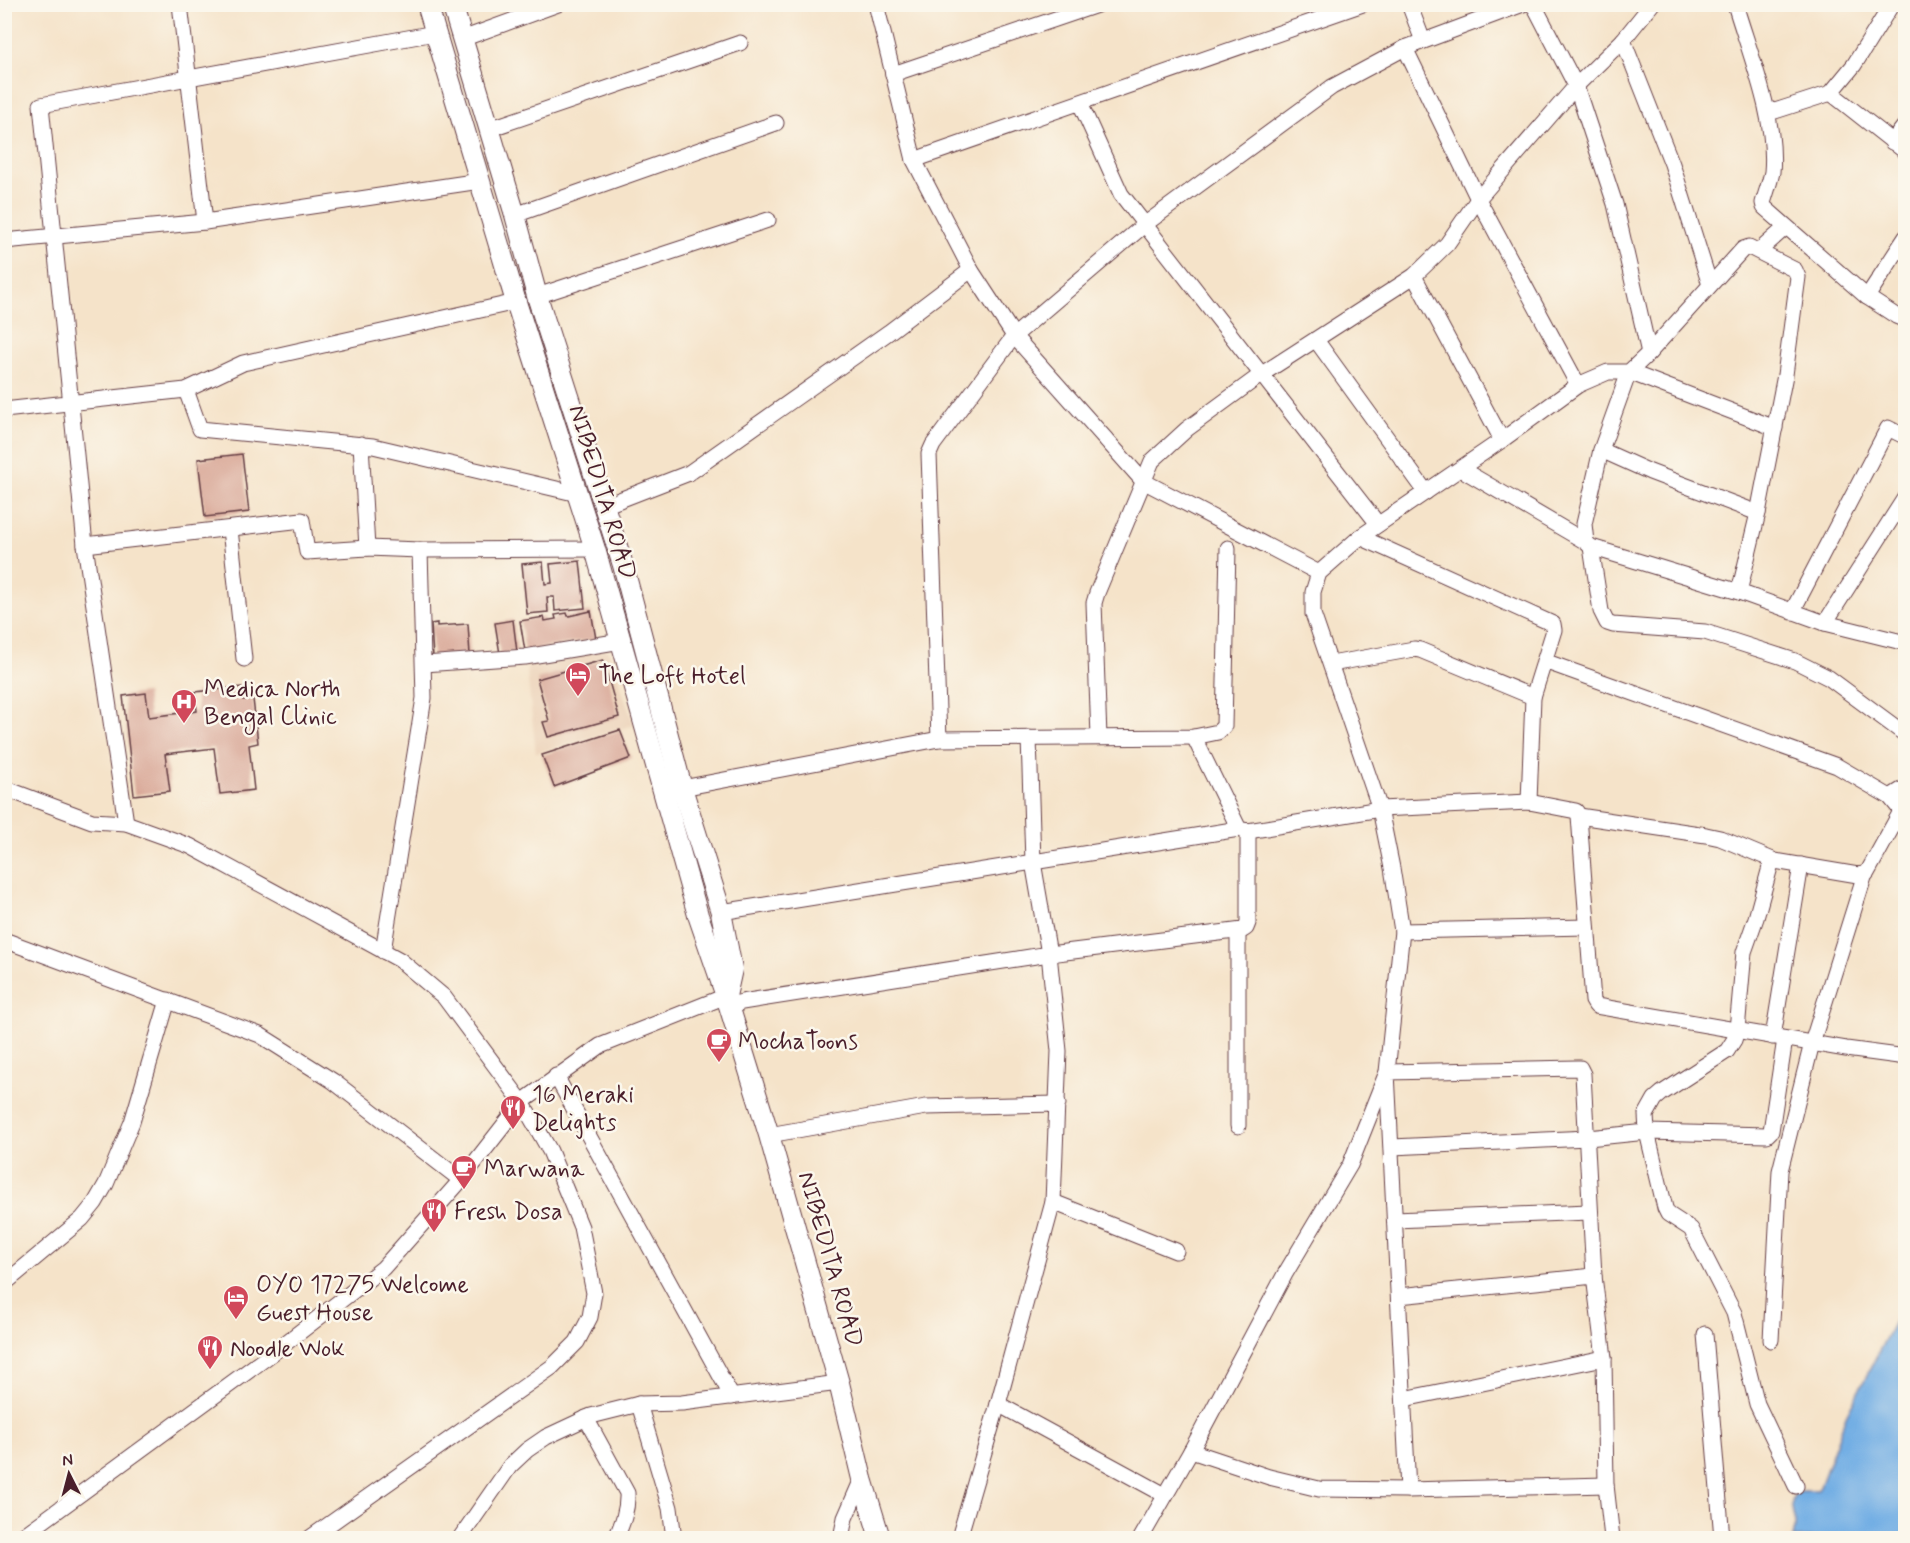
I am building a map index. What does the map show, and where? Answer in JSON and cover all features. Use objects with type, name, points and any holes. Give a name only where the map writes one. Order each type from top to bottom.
[{"type":"street","points":[[180,4],[205,222]]},
{"type":"street","name":"NIBEDITA ROAD","points":[[427,4],[516,302],[595,549],[698,915],[769,1135],[880,1539]]},
{"type":"street","name":"NIBEDITA ROAD","points":[[452,4],[537,296],[623,565],[682,788],[721,912],[732,969],[727,1001]]},
{"type":"street","points":[[462,39],[558,4]]},
{"type":"street","points":[[876,4],[914,160],[971,270],[1014,336],[1143,481],[1319,573]]},
{"type":"street","points":[[893,74],[1100,4]]},
{"type":"street","points":[[914,160],[1363,4]]},
{"type":"street","points":[[1409,4],[1423,41]]},
{"type":"street","points":[[939,739],[929,454],[933,445],[1014,336],[1144,225],[1332,87],[1405,48],[1523,4]]},
{"type":"street","points":[[1531,4],[1576,86],[1615,204],[1649,353]]},
{"type":"street","points":[[1099,737],[1094,603],[1152,461],[1187,429],[1262,374],[1414,276],[1447,244],[1478,199],[1576,86],[1623,40],[1652,4]]},
{"type":"street","points":[[1735,4],[1767,109],[1772,164],[1763,204],[1868,297],[1905,320]]},
{"type":"street","points":[[1767,109],[1774,111],[1832,93],[1854,66],[1892,4]]},
{"type":"street","points":[[126,823],[85,545],[41,105],[435,33]]},
{"type":"street","points":[[1623,40],[1672,164],[1710,285]]},
{"type":"street","points":[[489,129],[740,43]]},
{"type":"street","points":[[1405,48],[1478,199],[1578,385]]},
{"type":"street","points":[[1832,93],[1905,152]]},
{"type":"street","points":[[1080,103],[1121,194],[1378,524]]},
{"type":"street","points":[[515,215],[776,123]]},
{"type":"street","points":[[1892,142],[1905,124]]},
{"type":"street","points":[[4,242],[205,222],[480,181]]},
{"type":"street","points":[[4,410],[186,390],[243,363],[516,302],[768,220]]},
{"type":"street","points":[[1759,251],[1786,226]]},
{"type":"street","points":[[1868,297],[1905,237]]},
{"type":"street","points":[[1739,592],[1758,513],[1785,375],[1798,275],[1795,270],[1749,247],[1743,249],[1629,372],[1601,450],[1584,524],[1601,611],[1607,623],[1613,625],[1706,632],[1795,661],[1829,678],[1905,735]]},
{"type":"street","points":[[604,506],[689,473],[889,332],[971,270]]},
{"type":"street","points":[[1414,276],[1502,441]]},
{"type":"street","points":[[1316,340],[1426,492]]},
{"type":"street","points":[[1408,1490],[1387,1072],[1402,931],[1380,809],[1313,614],[1313,592],[1319,573],[1378,524],[1502,441],[1578,385],[1608,372],[1629,372],[1775,428]]},
{"type":"street","points":[[186,390],[200,429],[361,444],[578,494]]},
{"type":"street","points":[[1792,612],[1888,428],[1905,437]]},
{"type":"street","points":[[361,444],[367,548]]},
{"type":"street","points":[[1601,450],[1758,513]]},
{"type":"street","points":[[1461,469],[1589,545],[1739,592],[1825,623],[1905,641]]},
{"type":"street","points":[[1825,623],[1905,496]]},
{"type":"street","points":[[85,545],[302,520],[307,552],[367,548],[595,549]]},
{"type":"street","points":[[230,529],[244,658]]},
{"type":"street","points":[[1360,537],[1553,624],[1554,630],[1533,697],[1529,802]]},
{"type":"street","points":[[682,788],[939,739],[1194,737],[1218,732],[1224,726],[1228,548]]},
{"type":"street","points":[[383,951],[423,708],[420,550]]},
{"type":"street","points":[[423,664],[525,657],[621,641]]},
{"type":"street","points":[[1331,664],[1414,649],[1533,697]]},
{"type":"street","points":[[1545,661],[1837,766],[1890,797],[1899,808],[1900,814],[1865,874],[1812,1043],[1780,1171],[1771,1340]]},
{"type":"street","points":[[20,1539],[270,1355],[383,1268],[461,1180],[522,1102],[600,1046],[727,1001],[742,1002],[1049,954],[1238,931],[1246,928],[1248,923],[1243,830],[1194,737]]},
{"type":"street","points":[[958,1539],[998,1404],[1053,1202],[1059,1051],[1049,954],[1033,862],[1029,738]]},
{"type":"street","points":[[1890,797],[1905,787]]},
{"type":"street","points":[[4,788],[92,821],[126,823],[190,846],[400,960],[444,997],[522,1102],[550,1150],[581,1227],[594,1293],[590,1317],[577,1342],[552,1367],[310,1539]]},
{"type":"street","points":[[721,912],[1380,809],[1529,802],[1576,811],[1579,816],[1593,1001],[1596,1006],[1905,1057]]},
{"type":"street","points":[[1579,816],[1706,835],[1720,838],[1772,860],[1858,875],[1865,874]]},
{"type":"street","points":[[1772,860],[1744,952],[1737,1030],[1734,1040],[1727,1051],[1655,1099],[1646,1115],[1647,1132],[1666,1212],[1691,1229],[1734,1312],[1757,1404],[1796,1486]]},
{"type":"street","points":[[1392,1147],[1588,1138],[1647,1132],[1764,1136],[1770,1134],[1779,1038],[1801,865]]},
{"type":"street","points":[[1402,931],[1587,927]]},
{"type":"street","points":[[1238,931],[1238,1126]]},
{"type":"street","points":[[4,940],[260,1035],[333,1081],[461,1180]]},
{"type":"street","points":[[4,1284],[82,1219],[106,1184],[132,1122],[168,1000]]},
{"type":"street","points":[[1387,1072],[1580,1068],[1583,1074],[1588,1138],[1589,1212],[1604,1358],[1606,1485],[1612,1539]]},
{"type":"street","points":[[1141,1539],[1191,1451],[1285,1274],[1350,1165],[1387,1072]]},
{"type":"street","points":[[556,1076],[732,1397]]},
{"type":"street","points":[[769,1135],[926,1107],[1058,1104]]},
{"type":"street","points":[[1053,1202],[1176,1251]]},
{"type":"street","points":[[1395,1220],[1589,1212]]},
{"type":"street","points":[[1399,1296],[1594,1276]]},
{"type":"street","points":[[1705,1334],[1722,1539]]},
{"type":"street","points":[[1404,1399],[1604,1358]]},
{"type":"street","points":[[460,1539],[510,1466],[546,1437],[586,1418],[639,1404],[682,1403],[839,1383]]},
{"type":"street","points":[[639,1404],[670,1508],[674,1539]]},
{"type":"street","points":[[998,1404],[1165,1496]]},
{"type":"street","points":[[586,1418],[627,1494],[625,1514],[616,1539]]},
{"type":"street","points":[[1191,1451],[1269,1477],[1312,1488],[1408,1490],[1606,1485]]},
{"type":"street","points":[[841,1539],[845,1518],[862,1479]]},
{"type":"shaded area","points":[[608,649],[634,725],[536,753],[526,662]]},
{"type":"water","points":[[1905,1307],[1905,1538],[1793,1538],[1795,1527],[1793,1498],[1800,1491],[1817,1491],[1820,1487],[1846,1416],[1894,1322]]},
{"type":"building","points":[[242,454],[249,512],[205,517],[198,459]]},
{"type":"building","points":[[580,561],[585,608],[555,611],[554,597],[547,597],[548,612],[527,614],[522,564],[543,562],[545,584],[552,583],[550,564]]},
{"type":"building","points":[[591,611],[596,639],[525,651],[520,621],[544,617],[545,621],[556,619],[555,615],[567,613],[569,616]]},
{"type":"building","points":[[513,620],[517,652],[500,654],[495,623]]},
{"type":"building","points":[[437,623],[437,626],[468,624],[470,655],[433,657],[431,624]]},
{"type":"building","name":"The Loft Hotel","points":[[603,660],[619,717],[548,737],[543,722],[549,721],[537,679]]},
{"type":"building","points":[[242,687],[243,700],[253,699],[258,743],[249,745],[254,790],[220,794],[214,748],[165,754],[170,791],[134,795],[123,696],[146,693],[149,717],[197,711],[195,692]]},
{"type":"building","points":[[620,730],[631,758],[554,787],[542,755]]},
{"type":"place","name":"The Loft Hotel","points":[[578,698]]},
{"type":"place","name":"Medica North Bengal Clinic","points":[[184,725]]},
{"type":"place","name":"MochaToons","points":[[719,1064]]},
{"type":"place","name":"16 Meraki Delights","points":[[513,1131]]},
{"type":"place","name":"Marwana","points":[[464,1191]]},
{"type":"place","name":"Fresh Dosa","points":[[434,1234]]},
{"type":"place","name":"OYO 17275 Welcome Guest House","points":[[236,1321]]},
{"type":"place","name":"Noodle Wok","points":[[210,1371]]}]
